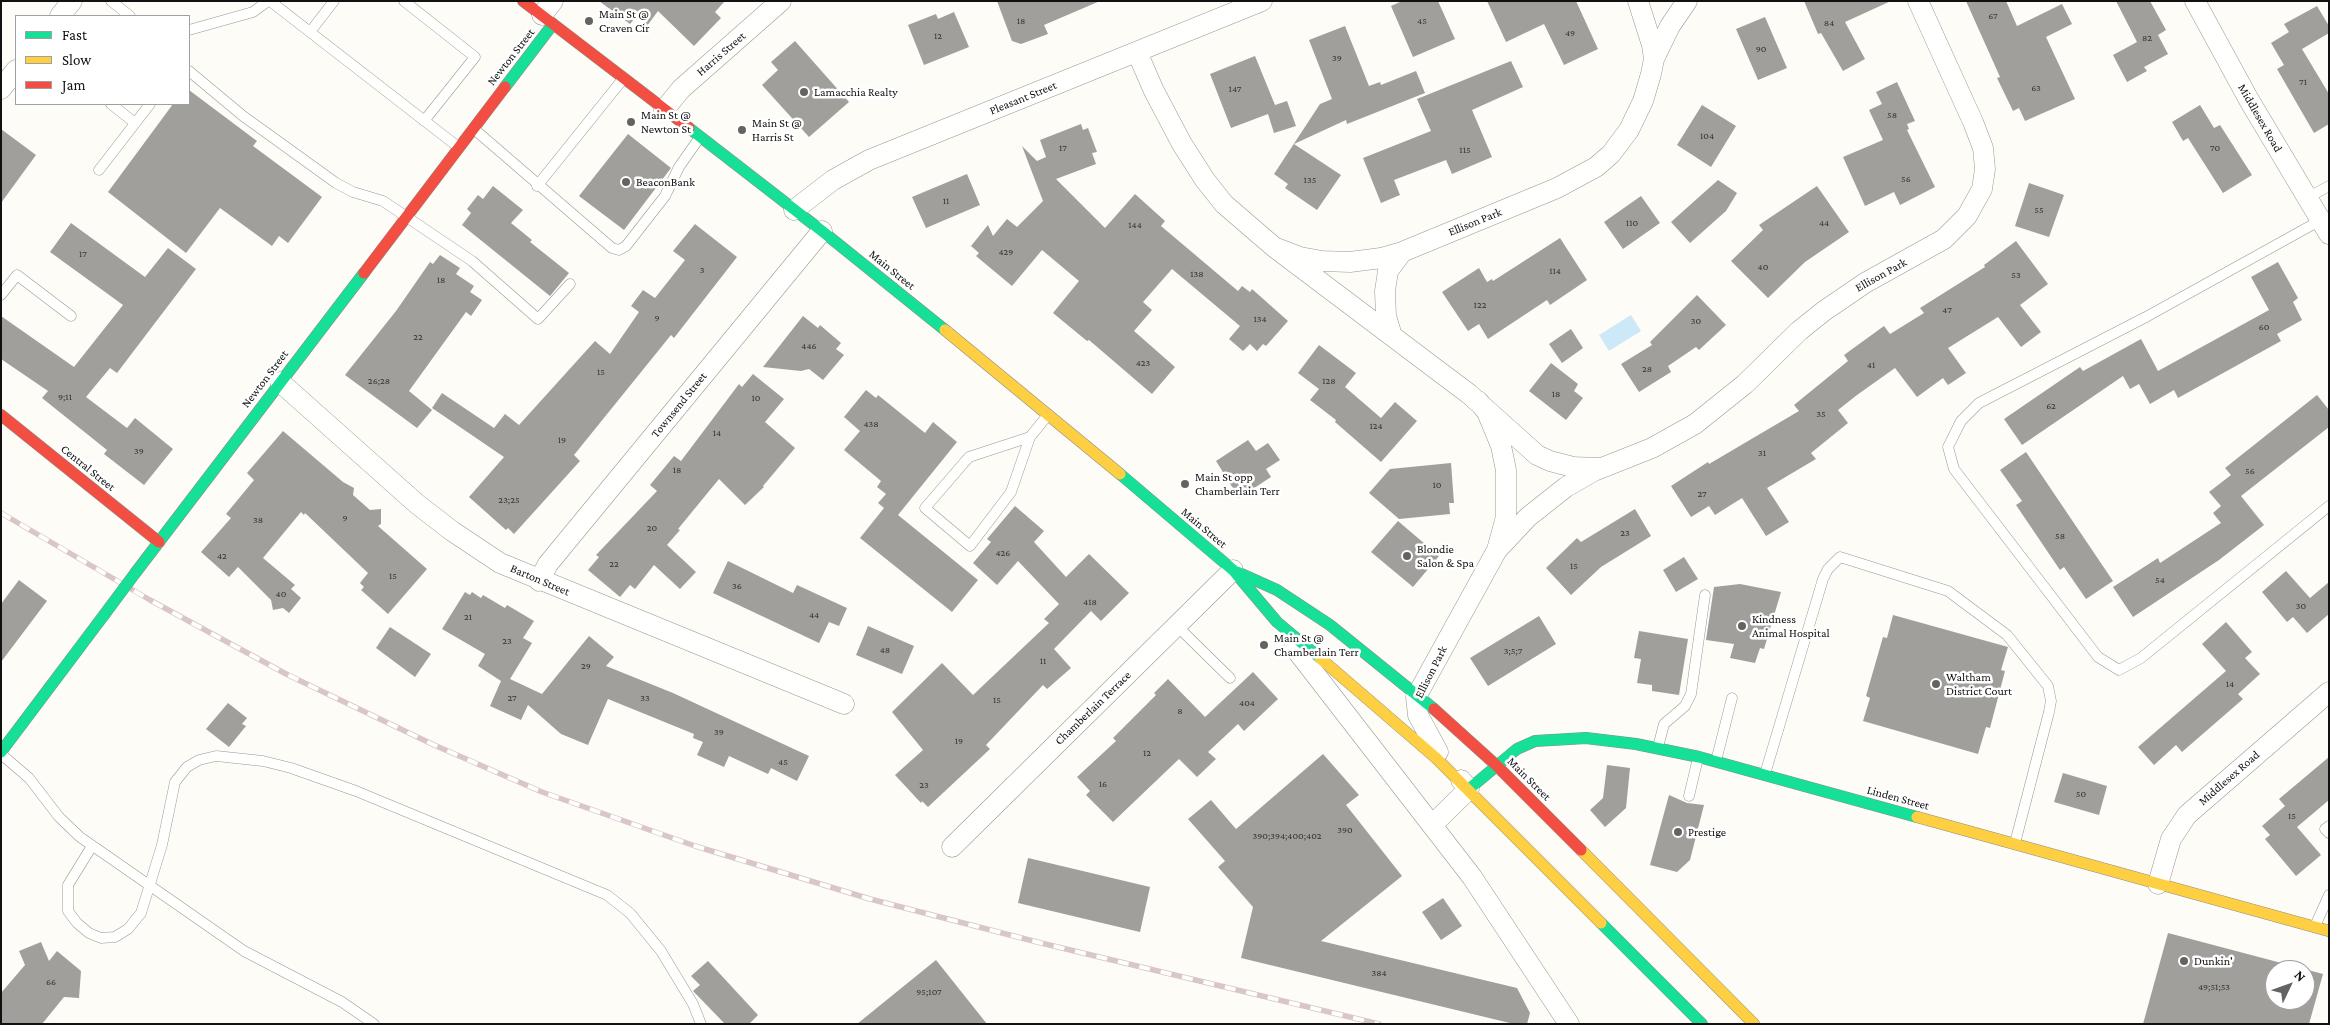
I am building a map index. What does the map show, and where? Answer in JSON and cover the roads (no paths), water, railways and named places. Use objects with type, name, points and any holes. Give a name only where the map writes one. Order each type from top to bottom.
[{"type":"main road","name":"Main Street","points":[[523,1],[549,14],[623,78],[822,231],[1048,414],[1233,570],[1260,604],[1294,638],[1436,758],[1469,789],[1702,1024]]},
{"type":"main road","name":"Newton Street","points":[[1,753],[136,572],[473,129],[549,14]]},
{"type":"main road","name":"Central Street","points":[[1,415],[159,542]]},
{"type":"main road","name":"Main Street","points":[[1233,570],[1277,590],[1312,613],[1417,694],[1496,765],[1754,1024]]},
{"type":"main road","name":"Linden Street","points":[[1469,789],[1496,765],[1525,745],[1546,739],[1601,739],[1658,748],[1699,757],[2329,931]]},
{"type":"street","points":[[61,15],[72,1]]},
{"type":"street","name":"Harris Street","points":[[664,110],[697,75],[781,1]]},
{"type":"street","name":"Pleasant Street","points":[[794,210],[820,188],[869,160],[1262,1]]},
{"type":"street","name":"Ellison Park","points":[[1638,1],[1650,35],[1654,59]]},
{"type":"street","name":"Ellison Park","points":[[1274,247],[1300,257],[1332,262],[1370,260],[1402,252],[1557,188],[1596,167],[1611,154],[1629,130],[1643,101],[1654,59],[1670,26],[1687,1]]},
{"type":"street","name":"Ellison Park","points":[[1496,550],[1528,517],[1576,481],[1652,448],[1708,414],[1746,384],[1812,321],[1865,283],[1944,239],[1970,212],[1982,189],[1984,179],[1982,148],[1973,122],[1918,1]]},
{"type":"street","name":"Middlesex Road","points":[[2195,1],[2325,227]]},
{"type":"street","name":"Ellison Park","points":[[1137,52],[1157,97],[1205,180],[1234,214],[1274,247],[1478,401],[1537,455],[1550,461],[1573,467],[1606,467]]},
{"type":"street","points":[[1,89],[15,71]]},
{"type":"street","name":"Townsend Street","points":[[539,581],[548,564],[822,231]]},
{"type":"street","points":[[1392,336],[1386,316],[1385,291],[1388,271],[1402,252]]},
{"type":"street","name":"Barton Street","points":[[280,382],[435,519],[500,563],[539,581],[844,704]]},
{"type":"street","name":"Ellison Park","points":[[1469,789],[1440,755],[1423,727],[1416,709],[1417,694],[1496,550],[1506,517],[1506,470],[1497,434],[1487,412],[1478,401]]},
{"type":"street","name":"Chamberlain Terrace","points":[[952,846],[1233,570]]},
{"type":"street","points":[[1260,604],[1489,901],[1569,1024]]},
{"type":"street","name":"Middlesex Road","points":[[2158,884],[2171,839],[2186,815],[2329,692]]},
{"type":"street","points":[[1432,825],[1469,789]]},
{"type":"lane","points":[[111,1],[129,15]]},
{"type":"lane","points":[[190,30],[253,12],[269,1],[459,147]]},
{"type":"lane","points":[[310,32],[334,1]]},
{"type":"lane","points":[[404,1],[475,57],[424,121]]},
{"type":"lane","points":[[190,71],[243,116],[336,183],[352,192],[383,201],[478,266],[538,319],[570,284]]},
{"type":"lane","points":[[537,186],[623,78]]},
{"type":"lane","points":[[112,105],[135,122]]},
{"type":"lane","points":[[99,170],[149,105]]},
{"type":"lane","points":[[473,129],[537,186],[612,248],[619,250],[626,246],[665,196],[679,167],[700,138]]},
{"type":"lane","points":[[2307,198],[2329,186]]},
{"type":"lane","points":[[2325,227],[1979,403],[1961,421],[1948,447],[1954,469],[2098,657],[2120,670],[2141,658],[2329,506]]},
{"type":"lane","points":[[1,295],[17,275],[71,316]]},
{"type":"lane","points":[[1030,437],[969,457],[925,508],[970,546],[1011,492],[1030,437],[1048,414]]},
{"type":"lane","points":[[1764,775],[1823,579],[1828,569],[1840,557],[1948,590],[2007,636],[2043,678],[2050,693],[2049,712],[2014,844]]},
{"type":"lane","points":[[1658,748],[1664,724],[1685,706],[1691,694],[1706,595]]},
{"type":"lane","points":[[1177,626],[1230,678]]},
{"type":"lane","points":[[1716,762],[1732,698]]},
{"type":"lane","points":[[1,753],[29,778],[59,818],[72,831],[92,846],[244,951],[342,1002],[374,1024]]},
{"type":"lane","points":[[92,846],[75,872],[67,893],[68,910],[83,929],[101,938],[115,937],[122,934],[141,913],[162,845],[175,782],[187,767],[199,760],[216,756],[236,757],[276,764],[356,791],[607,895],[630,913],[661,951],[688,996],[701,1024]]},
{"type":"lane","points":[[1688,796],[1699,757]]},
{"type":"lane","points":[[2329,826],[2325,829],[2329,833]]},
{"type":"lane","points":[[2315,927],[2329,895]]},
{"type":"water","points":[[1631,315],[1641,331],[1609,351],[1599,335]]},
{"type":"railway","points":[[1,513],[150,600],[288,675],[434,745],[542,792],[695,846],[870,899],[1041,943],[1379,1024]]},
{"type":"place","name":"Main St @ Craven Cir","points":[[589,21]]},
{"type":"place","name":"Lamacchia Realty","points":[[804,92]]},
{"type":"place","name":"Main St @ Newton St","points":[[631,122]]},
{"type":"place","name":"Main St @ Harris St","points":[[742,130]]},
{"type":"place","name":"BeaconBank","points":[[626,182]]},
{"type":"place","name":"Main St opp Chamberlain Terr","points":[[1185,484]]},
{"type":"place","name":"Blondie Salon & Spa","points":[[1407,556]]},
{"type":"place","name":"Kindness Animal Hospital","points":[[1742,626]]},
{"type":"place","name":"Main St @ Chamberlain Terr","points":[[1264,645]]},
{"type":"place","name":"Waltham District Court","points":[[1936,684]]},
{"type":"place","name":"Prestige","points":[[1678,832]]},
{"type":"place","name":"Dunkin'","points":[[2184,961]]}]
